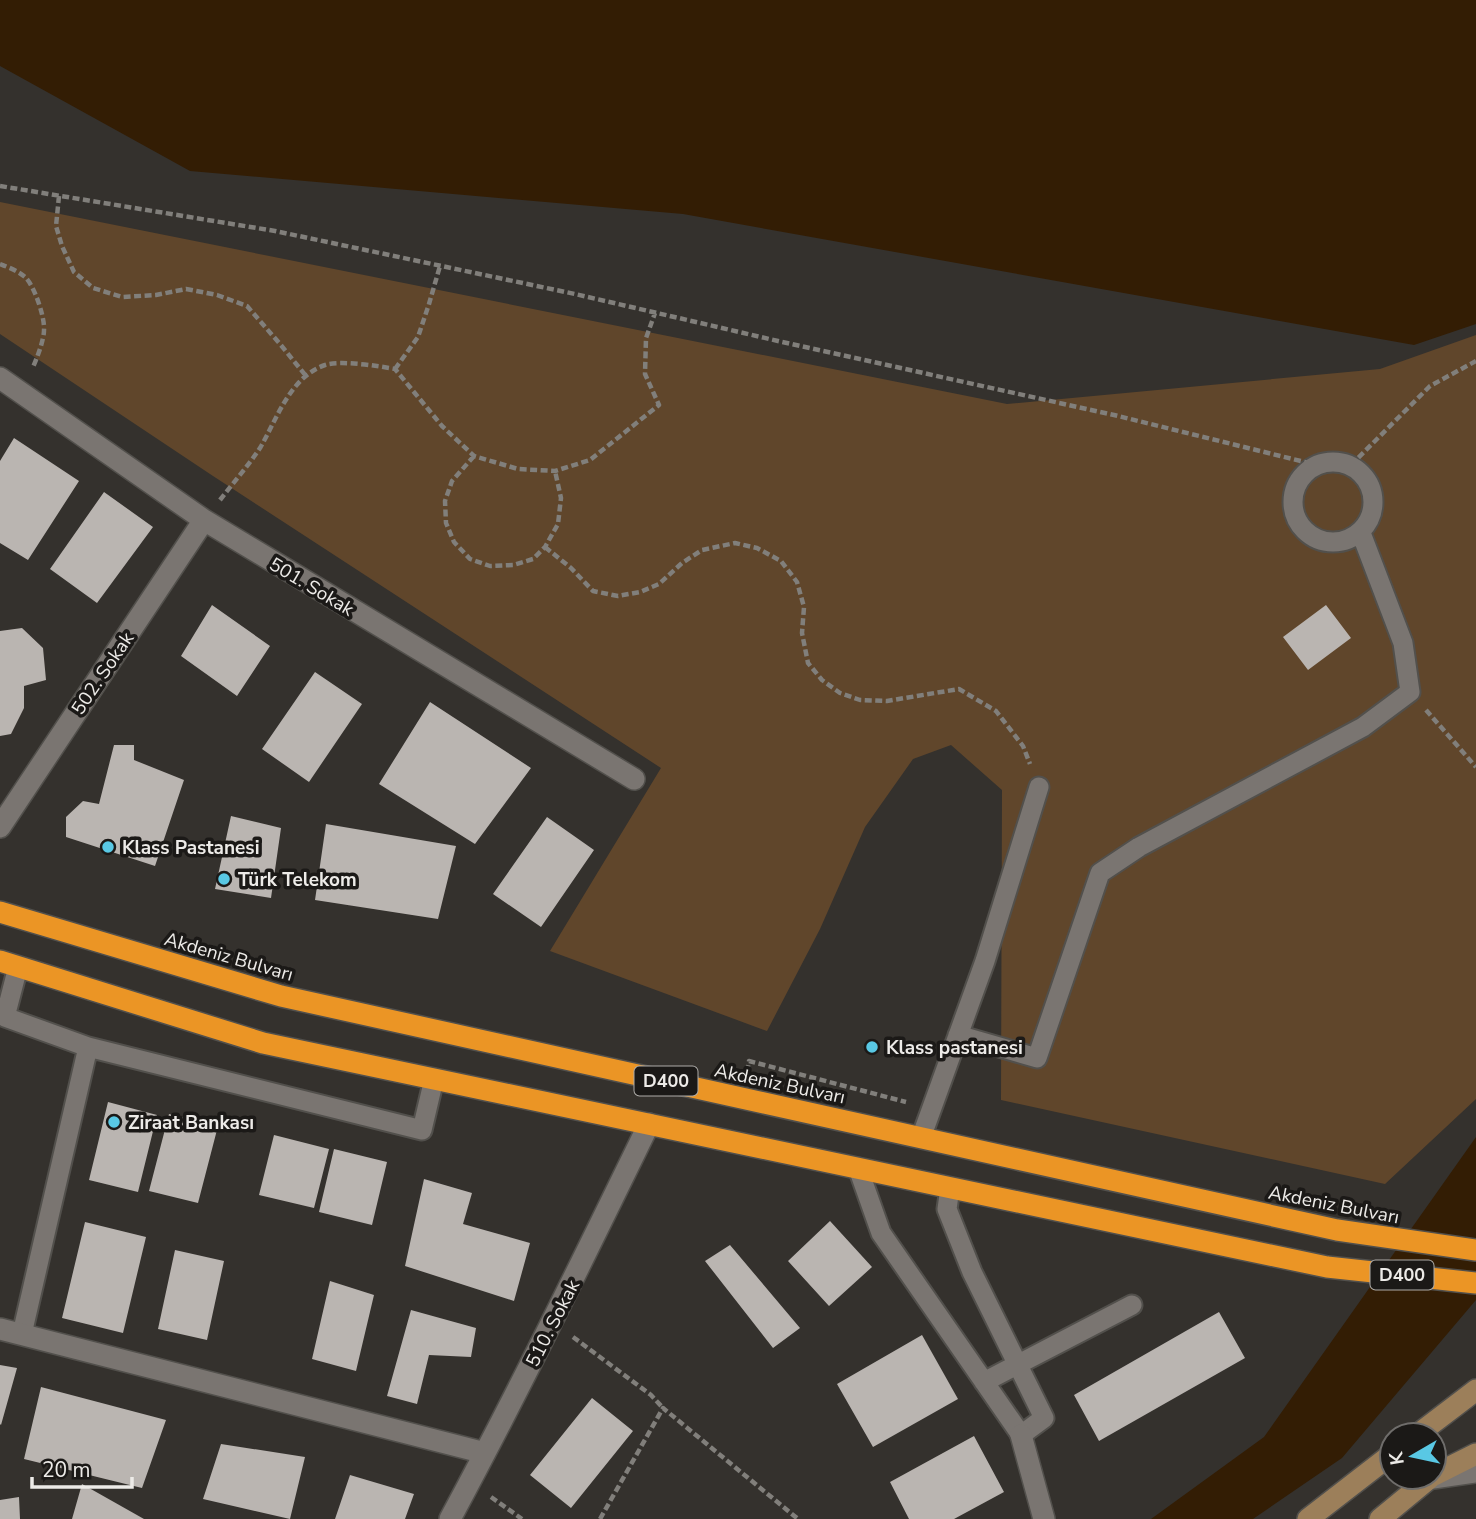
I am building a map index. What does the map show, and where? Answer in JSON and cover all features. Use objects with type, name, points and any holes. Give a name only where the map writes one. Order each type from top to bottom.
[{"type":"highway","name":"Akdeniz Bulvarı","points":[[0,912],[281,996],[1337,1230],[1476,1250]]},
{"type":"highway","name":"D400","points":[[9,964],[263,1044],[1327,1268],[1476,1283]]},
{"type":"street","name":"501. Sokak","points":[[0,378],[204,520],[634,779]]},
{"type":"street","name":"502. Sokak","points":[[0,827],[204,520]]},
{"type":"street","name":"510. Sokak","points":[[450,1519],[553,1322],[649,1124]]},
{"type":"street","points":[[0,1329],[485,1453]]},
{"type":"street","points":[[1435,1421],[1476,1390]]},
{"type":"street","points":[[1021,1436],[1044,1519]]},
{"type":"street","points":[[1448,1468],[1476,1454]]},
{"type":"street","points":[[1308,1519],[1378,1465]]},
{"type":"street","points":[[1448,1475],[1476,1472]]},
{"type":"street","points":[[1380,1519],[1414,1491]]},
{"type":"lane","points":[[1334,461],[1351,465],[1366,478],[1374,496],[1372,516],[1361,533],[1343,542],[1323,542],[1305,533],[1295,516],[1293,496],[1301,477],[1317,465],[1334,461]]},
{"type":"lane","points":[[958,1035],[1037,1058],[1100,873],[1139,847],[1363,727],[1410,692],[1403,643],[1361,533]]},
{"type":"lane","points":[[921,1138],[985,961],[1040,787]]},
{"type":"lane","points":[[9,964],[5,1017],[88,1047],[422,1130],[434,1079]]},
{"type":"lane","points":[[22,1334],[88,1047]]},
{"type":"lane","points":[[858,1168],[881,1233],[1021,1436],[1044,1418],[972,1272],[947,1209],[950,1188]]},
{"type":"lane","points":[[984,1382],[1132,1305]]},
{"type":"path","points":[[0,186],[275,231],[1114,415],[1317,465]]},
{"type":"path","points":[[59,197],[56,226],[62,246],[74,272],[93,288],[122,297],[156,295],[186,289],[217,295],[247,306],[306,376]]},
{"type":"path","points":[[0,264],[27,278],[38,299],[44,330],[37,360],[20,392]]},
{"type":"path","points":[[396,369],[418,337],[440,266]]},
{"type":"path","points":[[204,520],[259,449],[282,405],[306,376],[327,364],[360,364],[396,369],[442,426],[474,456],[518,469],[555,471],[590,460],[659,405],[645,374],[646,338],[655,313]]},
{"type":"path","points":[[1351,465],[1430,386],[1476,361]]},
{"type":"path","points":[[474,456],[452,481],[445,501],[446,523],[454,542],[470,559],[490,566],[513,565],[533,559],[545,547],[558,524],[561,498],[555,471]]},
{"type":"path","points":[[545,547],[593,591],[618,596],[640,592],[659,584],[682,563],[702,550],[735,543],[757,548],[781,561],[797,582],[804,607],[802,633],[808,663],[822,680],[840,693],[860,701],[887,701],[959,688],[996,711],[1023,746],[1040,787]]},
{"type":"path","points":[[1410,692],[1476,767]]},
{"type":"path","points":[[553,1322],[651,1395],[663,1408],[798,1519]]},
{"type":"path","points":[[600,1519],[663,1408]]},
{"type":"path","points":[[470,1482],[522,1519]]},
{"type":"shaded area","points":[[0,0],[1476,0],[1476,324],[1414,345],[683,214],[190,171],[0,66]]},
{"type":"shaded area","points":[[0,202],[1007,404],[1380,369],[1476,335],[1476,1099],[1385,1184],[1001,1100],[1002,790],[951,745],[913,759],[865,827],[820,929],[767,1031],[550,951],[661,768],[0,334]]},
{"type":"shaded area","points":[[1476,1137],[1476,1300],[1342,1458],[1253,1519],[1151,1519],[1264,1437]]},
{"type":"building","points":[[14,438],[79,481],[28,560],[0,543],[0,461]]},
{"type":"building","points":[[104,492],[153,527],[97,603],[50,569]]},
{"type":"building","points":[[212,605],[270,646],[237,696],[181,656]]},
{"type":"building","points":[[1326,605],[1351,638],[1308,670],[1283,637]]},
{"type":"building","points":[[22,628],[43,648],[46,680],[24,686],[24,708],[11,734],[0,736],[0,631]]},
{"type":"building","points":[[315,672],[362,704],[309,782],[262,749]]},
{"type":"building","points":[[430,702],[531,768],[475,844],[379,784]]},
{"type":"building","points":[[114,745],[134,745],[134,760],[184,780],[155,866],[66,837],[66,817],[83,801],[99,804]]},
{"type":"building","points":[[231,816],[281,828],[271,898],[215,889]]},
{"type":"building","points":[[547,817],[594,850],[541,927],[493,894]]},
{"type":"building","points":[[326,824],[456,846],[438,919],[315,900]]},
{"type":"building","points":[[108,1102],[157,1115],[138,1192],[89,1180]]},
{"type":"building","points":[[169,1114],[218,1126],[198,1203],[149,1191]]},
{"type":"building","points":[[274,1135],[329,1149],[314,1208],[259,1195]]},
{"type":"building","points":[[334,1149],[387,1162],[372,1225],[319,1212]]},
{"type":"building","points":[[424,1179],[472,1193],[463,1224],[530,1243],[514,1301],[405,1266]]},
{"type":"building","points":[[830,1221],[872,1267],[829,1306],[788,1261]]},
{"type":"building","points":[[85,1222],[146,1237],[123,1333],[62,1318]]},
{"type":"building","points":[[730,1245],[800,1328],[773,1348],[705,1261]]},
{"type":"building","points":[[175,1250],[224,1261],[207,1340],[158,1329]]},
{"type":"building","points":[[330,1281],[374,1295],[356,1371],[312,1359]]},
{"type":"building","points":[[411,1310],[476,1328],[471,1357],[429,1355],[417,1404],[387,1396]]},
{"type":"building","points":[[1219,1312],[1245,1358],[1099,1441],[1074,1395]]},
{"type":"building","points":[[922,1335],[958,1399],[873,1447],[837,1384]]},
{"type":"building","points":[[0,1365],[17,1368],[1,1425],[0,1424]]},
{"type":"building","points":[[41,1387],[166,1420],[142,1488],[24,1459]]},
{"type":"building","points":[[592,1398],[633,1431],[571,1508],[530,1475]]},
{"type":"building","points":[[974,1436],[1004,1492],[954,1519],[909,1519],[890,1482]]},
{"type":"building","points":[[221,1444],[305,1457],[290,1519],[203,1499]]},
{"type":"building","points":[[350,1475],[414,1494],[405,1519],[335,1519]]},
{"type":"building","points":[[82,1484],[144,1519],[72,1519]]},
{"type":"building","points":[[19,1497],[20,1519],[0,1519],[0,1500]]},
{"type":"place","name":"Klass Pastanesi","points":[[108,847]]},
{"type":"place","name":"Türk Telekom","points":[[224,879]]},
{"type":"place","name":"Klass pastanesi","points":[[872,1047]]},
{"type":"place","name":"Ziraat Bankası","points":[[114,1122]]}]
